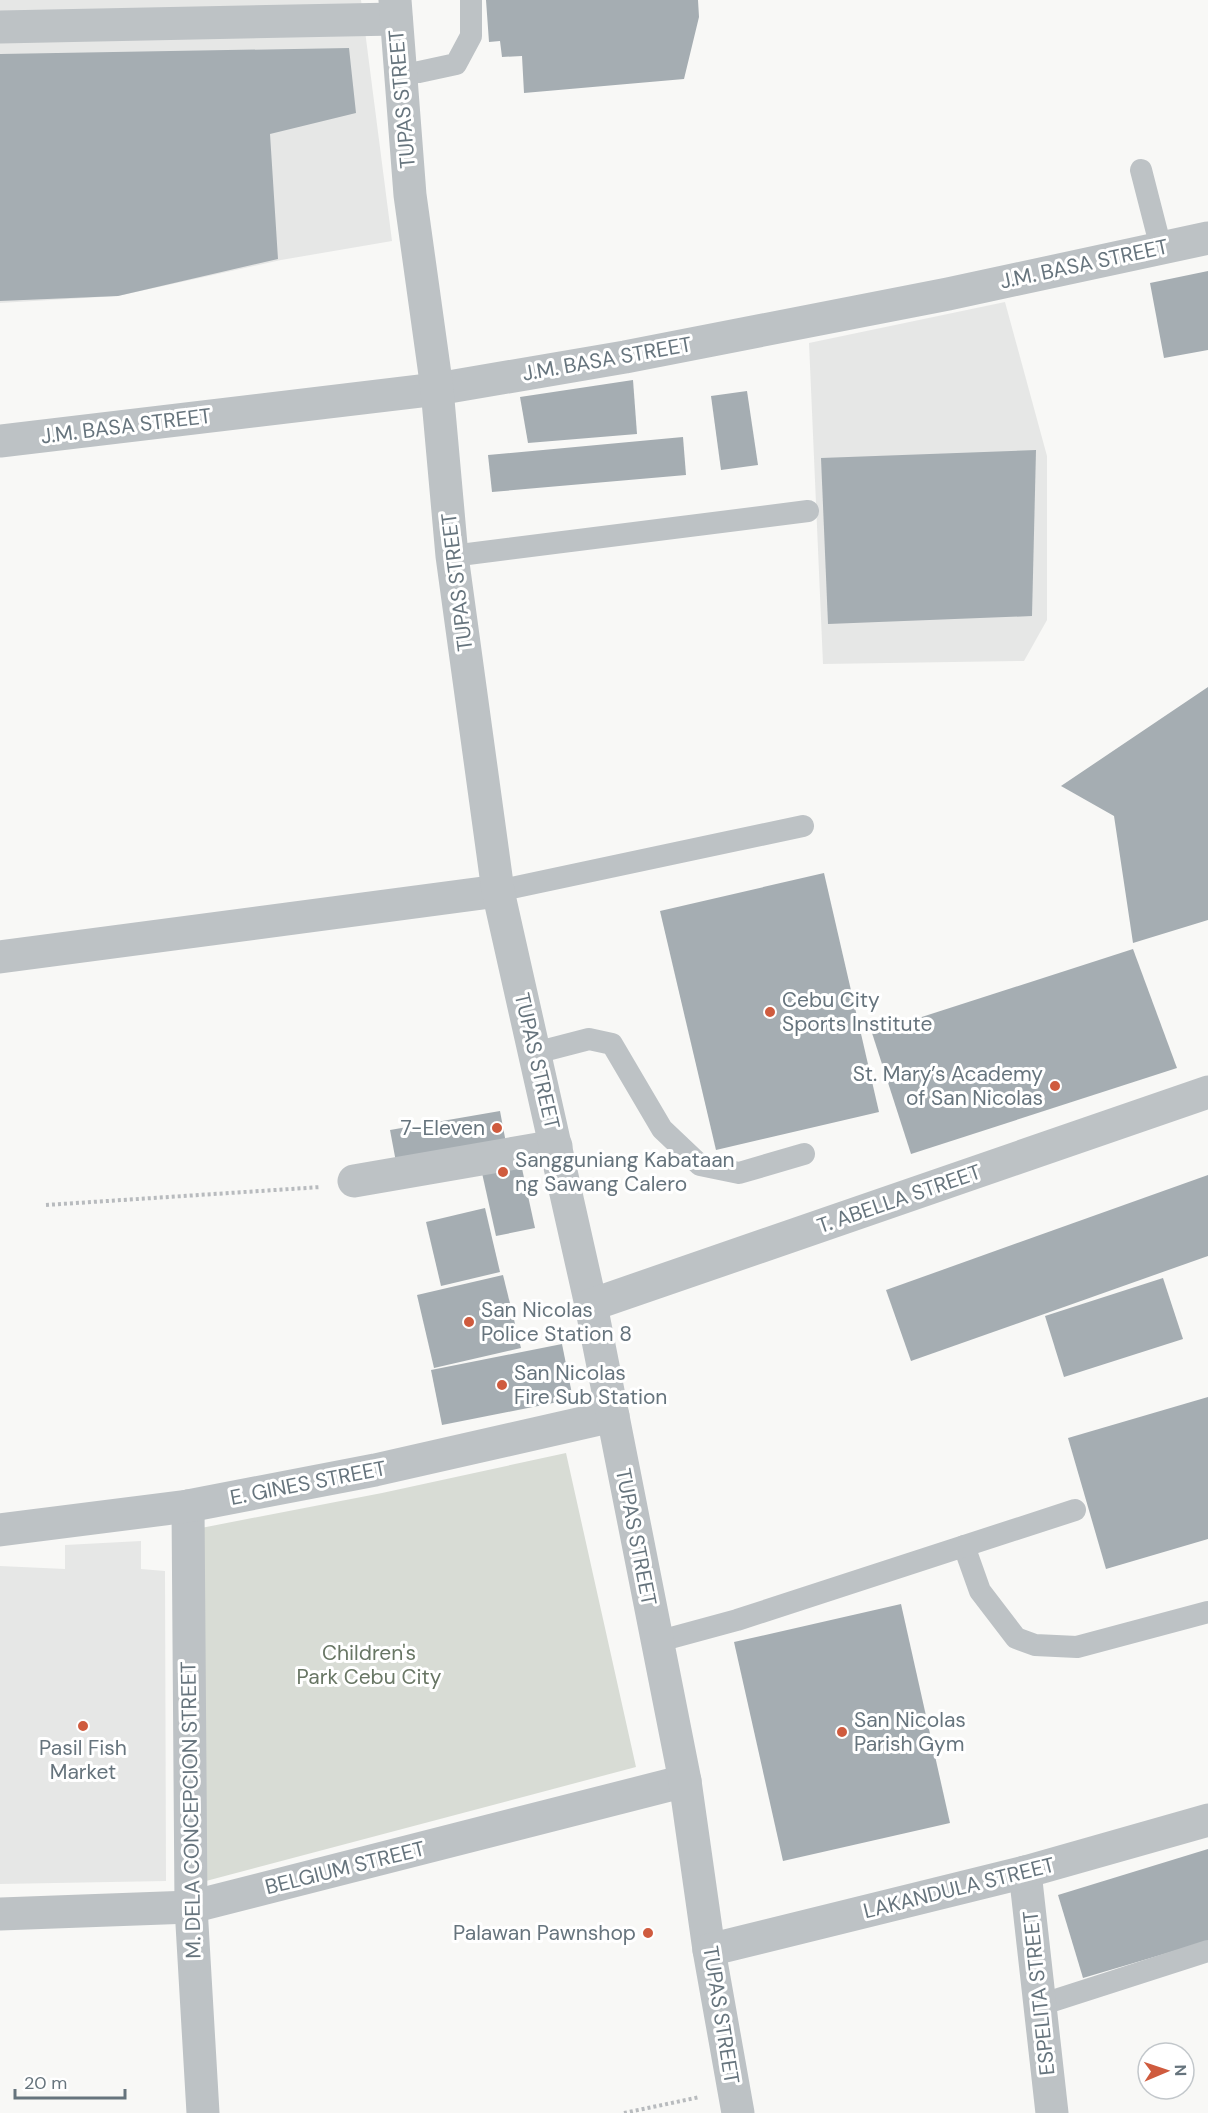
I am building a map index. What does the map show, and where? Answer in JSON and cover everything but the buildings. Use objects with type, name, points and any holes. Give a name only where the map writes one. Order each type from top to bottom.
[{"type":"street","points":[[0,27],[322,10],[395,10]]},
{"type":"street","name":"TUPAS STREET","points":[[395,10],[410,195],[437,390],[452,556],[498,891],[591,1305],[685,1781],[709,1950],[735,2102]]},
{"type":"street","name":"J.M. BASA STREET","points":[[0,441],[437,390],[625,357],[948,294],[1208,238]]},
{"type":"street","points":[[0,957],[498,891]]},
{"type":"street","name":"T. ABELLA STREET","points":[[591,1305],[1208,1092]]},
{"type":"street","points":[[354,1181],[556,1146]]},
{"type":"street","name":"E. GINES STREET","points":[[0,1530],[188,1506],[375,1470],[613,1416]]},
{"type":"street","name":"M. DELA CONCEPCION STREET","points":[[188,1506],[191,1907],[203,2113]]},
{"type":"street","name":"BELGIUM STREET","points":[[0,1914],[191,1907],[685,1781]]},
{"type":"street","name":"LAKANDULA STREET","points":[[709,1950],[1025,1872],[1208,1820]]},
{"type":"street","name":"ESPELITA STREET","points":[[1025,1872],[1052,2113]]},
{"type":"lane","points":[[400,73],[419,72],[456,64],[471,36],[471,0]]},
{"type":"lane","points":[[1141,170],[1161,248]]},
{"type":"lane","points":[[452,556],[808,511]]},
{"type":"lane","points":[[498,891],[803,826]]},
{"type":"lane","points":[[535,1053],[589,1039],[612,1044],[662,1129],[700,1165],[739,1173],[804,1154]]},
{"type":"lane","points":[[656,1642],[737,1620],[1075,1510]]},
{"type":"lane","points":[[964,1546],[980,1591],[1016,1638],[1035,1646],[1077,1647],[1208,1612]]},
{"type":"lane","points":[[1040,2005],[1208,1951]]},
{"type":"path","points":[[46,1205],[316,1188],[354,1181]]},
{"type":"path","points":[[624,2113],[735,2102]]},
{"type":"shaded area","points":[[0,0],[361,0],[392,241],[281,260],[118,296],[0,303]]},
{"type":"shaded area","points":[[1005,302],[1047,456],[1047,620],[1024,661],[823,664],[809,343]]},
{"type":"shaded area","name":"Pasil Fish Market","points":[[141,1541],[141,1569],[165,1571],[166,1881],[0,1884],[0,1566],[65,1569],[65,1545]]},
{"type":"green space","name":"Children's Park Cebu City","points":[[566,1453],[636,1767],[206,1881],[201,1528],[382,1493]]},
{"type":"place","name":"Cebu City Sports Institute","points":[[770,1012]]},
{"type":"place","name":"St. Mary’s Academy of San Nicolas","points":[[1055,1086]]},
{"type":"place","name":"7-Eleven","points":[[497,1128]]},
{"type":"place","name":"Sangguniang Kabataan ng Sawang Calero","points":[[503,1172]]},
{"type":"place","name":"San Nicolas Police Station 8","points":[[469,1322]]},
{"type":"place","name":"San Nicolas Fire Sub Station","points":[[502,1385]]},
{"type":"place","name":"Pasil Fish Market","points":[[83,1726]]},
{"type":"place","name":"San Nicolas Parish Gym","points":[[842,1732]]},
{"type":"place","name":"Palawan Pawnshop","points":[[648,1933]]}]
